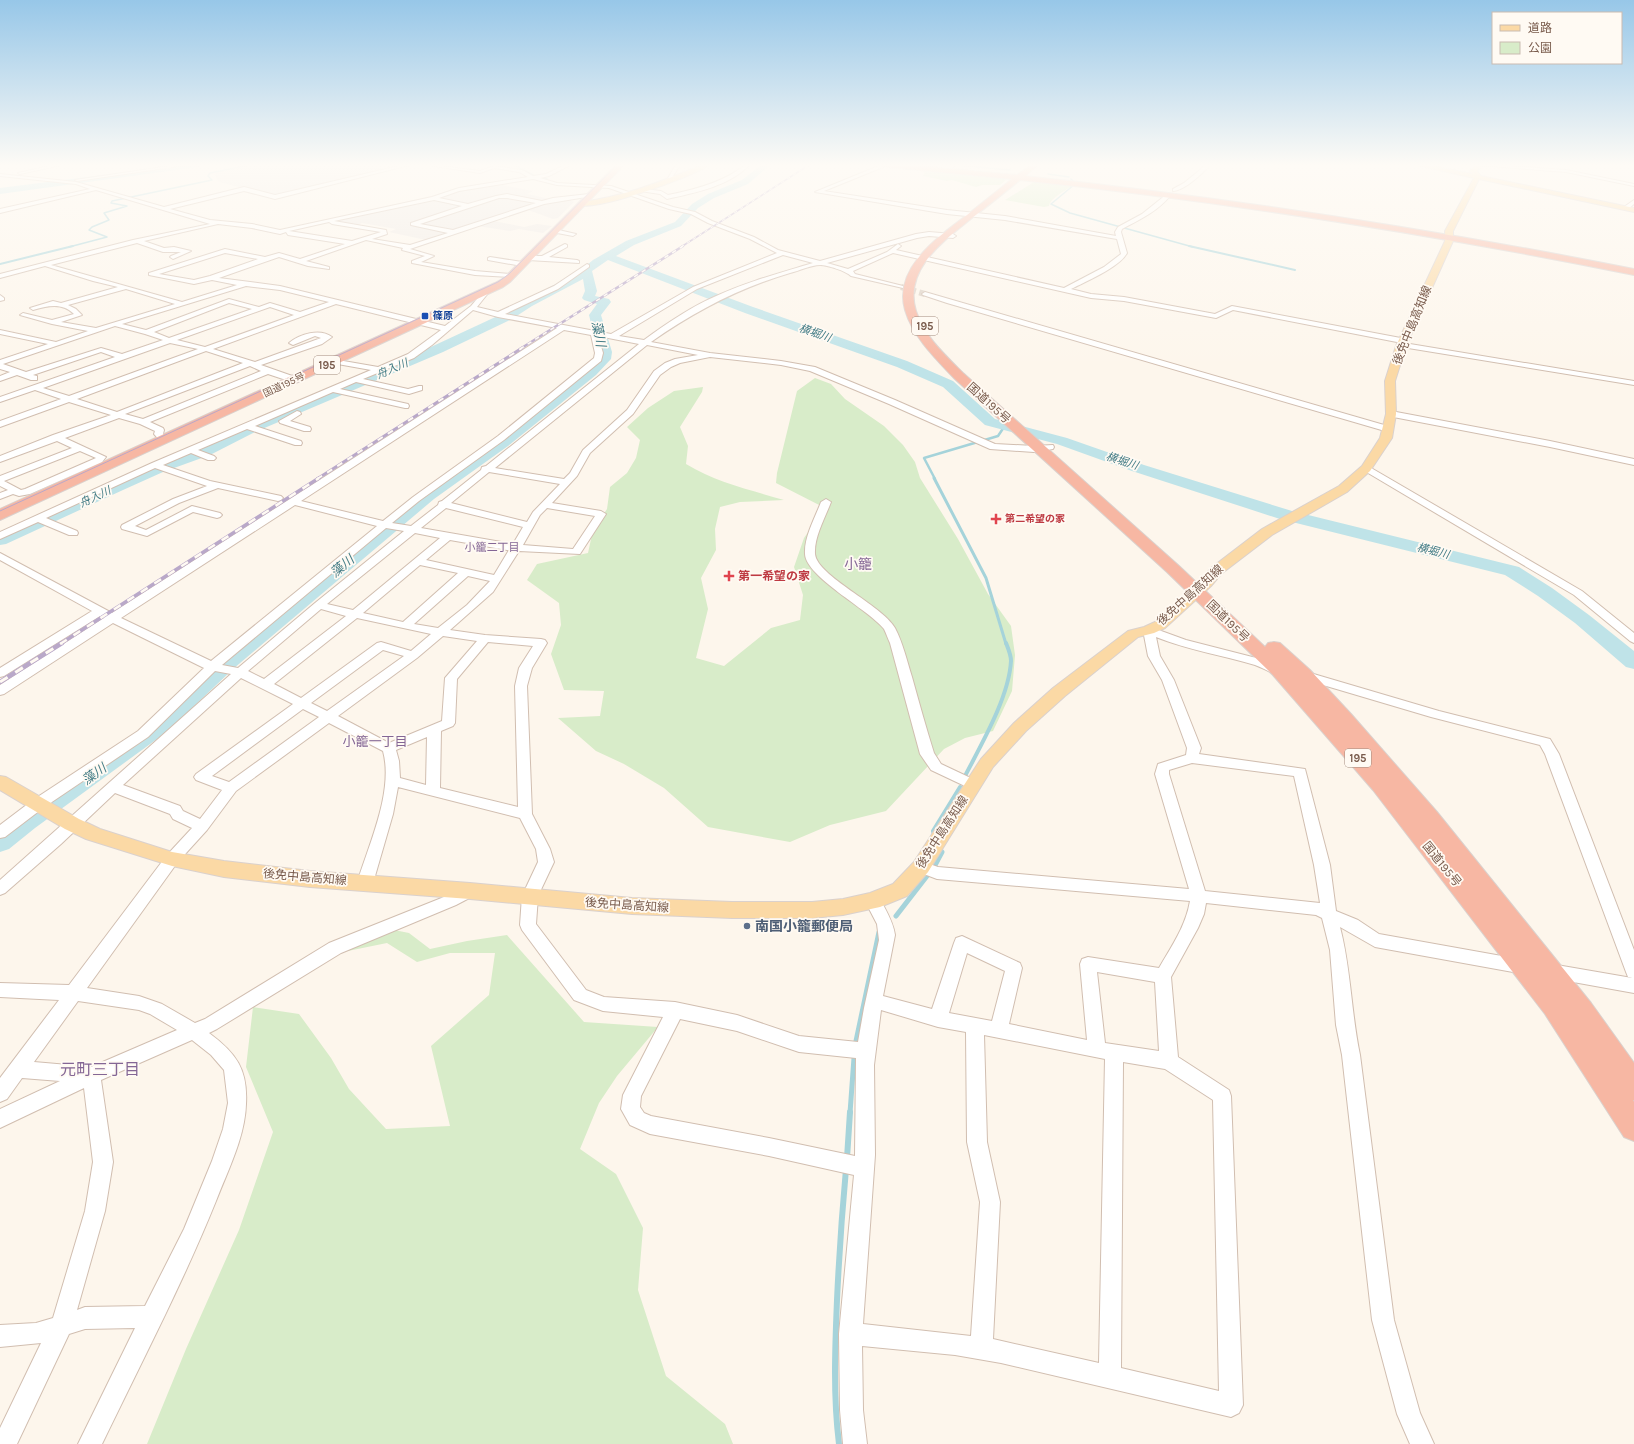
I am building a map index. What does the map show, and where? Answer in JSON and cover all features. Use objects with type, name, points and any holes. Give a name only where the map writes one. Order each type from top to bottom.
[{"type":"highway","name":"国道195号","points":[[0,515],[486,292],[510,276],[553,232]]},
{"type":"highway","name":"国道195号","points":[[952,232],[925,259],[917,284],[917,307],[923,323],[939,346],[1032,437],[1303,674],[1429,818],[1552,971],[1582,1011],[1634,1087]]},
{"type":"highway","points":[[1426,232],[1634,271]]},
{"type":"highway","name":"国道195号","points":[[1202,587],[1280,671],[1381,785],[1554,1006],[1634,1127]]},
{"type":"main road","name":"後免中島高知線","points":[[0,782],[72,824],[93,834],[172,859],[224,869],[310,879],[530,896],[632,906],[732,910],[812,910],[843,907],[873,901],[900,890],[921,867],[972,784],[992,758],[1020,727],[1059,692],[1133,634],[1149,630],[1160,625],[1202,587],[1216,571],[1267,532],[1343,489],[1366,468],[1386,438],[1391,414],[1390,381],[1402,343],[1449,241],[1449,232]]},
{"type":"street","points":[[0,276],[176,232]]},
{"type":"street","points":[[201,232],[206,234]]},
{"type":"street","points":[[285,232],[352,243]]},
{"type":"street","points":[[452,232],[404,249],[431,256],[414,262],[442,268],[510,276]]},
{"type":"street","points":[[563,232],[573,234]]},
{"type":"street","points":[[737,232],[782,253],[849,271],[853,275],[901,287]]},
{"type":"street","points":[[1088,232],[1119,238]]},
{"type":"street","points":[[1065,290],[1106,268],[1123,255],[1124,253],[1118,232]]},
{"type":"street","points":[[300,261],[385,233],[392,235]]},
{"type":"street","points":[[0,889],[113,787],[224,669],[318,605],[645,342],[676,321],[717,298],[769,278],[911,237],[929,234],[949,235]]},
{"type":"street","points":[[849,271],[892,251],[911,237]]},
{"type":"street","points":[[364,239],[410,247]]},
{"type":"street","points":[[412,239],[425,242]]},
{"type":"street","points":[[138,241],[163,250],[174,249],[188,251],[173,257]]},
{"type":"street","points":[[543,258],[565,246]]},
{"type":"street","points":[[892,251],[1091,296],[1124,299],[1216,316],[1232,308],[1402,343],[1634,383]]},
{"type":"street","points":[[265,259],[225,252],[151,274],[194,282],[212,278],[279,255],[327,268]]},
{"type":"street","points":[[601,335],[634,325],[692,290],[782,253]]},
{"type":"street","points":[[490,259],[525,261],[543,258],[574,262],[583,254]]},
{"type":"street","points":[[44,265],[183,304]]},
{"type":"street","points":[[504,316],[578,274],[587,266]]},
{"type":"street","points":[[212,278],[228,282],[280,288],[447,329]]},
{"type":"street","points":[[0,363],[115,324],[248,284]]},
{"type":"street","points":[[61,306],[126,287]]},
{"type":"street","points":[[0,536],[159,466],[200,454],[247,426],[334,390],[417,353],[472,308],[486,292]]},
{"type":"street","points":[[925,294],[1388,430]]},
{"type":"street","points":[[147,332],[229,301],[260,309]]},
{"type":"street","points":[[0,424],[335,302]]},
{"type":"street","points":[[33,308],[53,303],[74,310],[79,315],[52,322]]},
{"type":"street","points":[[0,400],[123,358],[270,305],[302,314]]},
{"type":"street","points":[[472,308],[562,328],[710,355],[781,363],[812,369],[885,399],[993,447],[1032,437]]},
{"type":"street","points":[[24,315],[97,331]]},
{"type":"street","points":[[115,324],[147,332],[171,341],[206,349],[295,380]]},
{"type":"street","points":[[0,691],[562,328]]},
{"type":"street","points":[[0,332],[57,344]]},
{"type":"street","points":[[0,459],[252,364],[328,338],[314,334],[293,343]]},
{"type":"street","points":[[0,833],[43,807],[143,734],[224,669],[389,525],[416,499],[501,438],[597,361],[601,335]]},
{"type":"street","points":[[319,342],[330,344]]},
{"type":"street","points":[[26,375],[101,350],[123,358]]},
{"type":"street","points":[[0,1093],[172,859],[202,826],[231,788],[413,655],[471,607],[497,579],[528,525],[536,514],[574,474],[586,452],[638,402],[657,373],[668,365],[678,361],[710,355]]},
{"type":"street","points":[[335,361],[380,370]]},
{"type":"street","points":[[0,366],[49,383]]},
{"type":"street","points":[[143,422],[268,371]]},
{"type":"street","points":[[0,379],[16,372]]},
{"type":"street","points":[[355,380],[409,392],[419,388]]},
{"type":"street","points":[[36,388],[71,398],[117,415],[143,422],[160,430],[158,434],[164,440]]},
{"type":"street","points":[[334,390],[405,406]]},
{"type":"street","points":[[307,429],[283,421],[323,401],[313,398]]},
{"type":"street","points":[[1391,414],[1550,444],[1634,462]]},
{"type":"street","points":[[247,426],[298,443]]},
{"type":"street","points":[[0,482],[19,493],[27,492],[99,460],[101,457],[56,437]]},
{"type":"street","points":[[0,479],[80,448]]},
{"type":"street","points":[[159,466],[189,478],[278,498]]},
{"type":"street","points":[[1366,468],[1578,593],[1634,639]]},
{"type":"street","points":[[485,470],[567,482]]},
{"type":"street","points":[[217,485],[176,501],[126,527],[147,533],[192,509],[218,515]]},
{"type":"street","points":[[294,502],[389,525],[448,536],[516,548],[576,552],[600,514],[544,505]]},
{"type":"street","points":[[826,502],[813,536],[810,555],[813,562],[824,576],[868,608],[889,628],[896,643],[927,754],[936,767],[972,784]]},
{"type":"street","points":[[442,504],[528,525]]},
{"type":"street","points":[[39,518],[73,533]]},
{"type":"street","points":[[265,685],[354,615],[448,536]]},
{"type":"street","points":[[0,556],[112,618],[224,669],[265,685],[389,748],[393,756],[392,781],[388,807],[365,883]]},
{"type":"street","points":[[418,561],[497,579]]},
{"type":"street","points":[[406,625],[466,572]]},
{"type":"street","points":[[318,605],[354,615],[441,632],[485,639],[541,643],[525,665],[521,686],[525,814],[543,849],[546,862],[530,896],[528,925],[580,995],[603,1004],[675,1010],[737,1022],[799,1044],[866,1050]]},
{"type":"street","points":[[0,673],[100,611]]},
{"type":"street","points":[[1149,630],[1182,643],[1260,663],[1280,671],[1303,674],[1436,714],[1545,742],[1552,754],[1634,972]]},
{"type":"street","points":[[1149,630],[1154,656],[1168,680],[1194,748],[1192,758]]},
{"type":"street","points":[[389,748],[448,723],[451,678],[485,639]]},
{"type":"street","points":[[231,788],[201,777],[381,646],[413,655]]},
{"type":"street","points":[[433,792],[434,729]]},
{"type":"street","points":[[1169,1061],[1163,976],[1190,928],[1196,914],[1199,896],[1162,774],[1163,767],[1192,758],[1300,772],[1322,865],[1329,914],[1338,950],[1345,1025],[1351,1055],[1383,1320],[1409,1414],[1422,1444]]},
{"type":"street","points":[[392,781],[525,814]]},
{"type":"street","points":[[113,787],[175,810],[178,815],[202,826]]},
{"type":"street","points":[[921,867],[938,873],[1199,896],[1318,909],[1352,925],[1375,940],[1634,986]]},
{"type":"street","points":[[0,1119],[91,1075],[193,1031],[240,1007],[335,948],[450,901],[470,891]]},
{"type":"street","points":[[855,1444],[852,1424],[850,1334],[866,1050],[874,1000],[887,940],[887,932],[884,923],[873,901]]},
{"type":"street","points":[[938,1019],[962,943],[1014,968],[999,1029]]},
{"type":"street","points":[[1110,1377],[1105,1051],[1088,964],[1163,976]]},
{"type":"street","points":[[0,990],[74,994],[139,1003],[156,1009],[193,1031],[217,1049],[232,1066],[235,1081],[237,1103],[233,1129],[222,1161],[191,1236],[154,1317],[90,1444]]},
{"type":"street","points":[[850,1334],[955,1344],[1110,1377],[1232,1406],[1222,1096],[1169,1061],[1105,1051],[999,1029],[938,1019],[874,1000]]},
{"type":"street","points":[[675,1010],[632,1095],[630,1109],[637,1119],[650,1125],[769,1147],[825,1161],[859,1167]]},
{"type":"street","points":[[976,1025],[977,1142],[990,1202],[981,1349]]},
{"type":"street","points":[[18,1069],[91,1075]]},
{"type":"street","points":[[5,1444],[60,1326],[95,1211],[103,1162],[91,1075]]},
{"type":"street","points":[[0,1336],[36,1334],[85,1318],[154,1317]]},
{"type":"shaded area","points":[[391,232],[449,232],[426,240]]},
{"type":"green space","points":[[815,378],[831,384],[845,399],[884,426],[903,445],[915,462],[920,478],[958,539],[988,594],[1011,626],[1015,655],[1012,691],[993,731],[965,738],[944,749],[886,811],[830,825],[790,842],[708,827],[664,788],[624,764],[596,751],[558,718],[600,716],[604,691],[564,690],[551,654],[561,625],[559,603],[527,580],[537,564],[588,553],[593,530],[607,509],[610,487],[627,473],[636,458],[640,440],[627,427],[648,408],[674,391],[703,387],[702,392],[680,427],[688,446],[686,464],[698,471],[722,481],[784,500],[740,502],[720,507],[715,529],[716,550],[701,578],[708,609],[696,658],[724,666],[771,628],[800,620],[803,595],[794,567],[804,538],[825,508],[776,483],[777,473],[797,391]]},
{"type":"green space","points":[[394,930],[409,933],[430,949],[467,941],[507,935],[584,1022],[658,1027],[617,1076],[599,1103],[580,1149],[616,1174],[643,1228],[638,1290],[666,1376],[725,1424],[733,1444],[147,1444],[186,1349],[239,1230],[273,1132],[246,1067],[253,1007],[299,1014],[331,1058],[349,1089],[386,1129],[450,1126],[431,1046],[489,995],[495,953],[450,953],[417,962],[387,943],[333,954]]},
{"type":"waterway","points":[[70,247],[107,237],[95,232]]},
{"type":"waterway","name":"舟入川","points":[[607,256],[630,243],[657,232]]},
{"type":"waterway","points":[[1140,232],[1191,246]]},
{"type":"waterway","points":[[1191,246],[1295,270]]},
{"type":"waterway","points":[[0,264],[70,247]]},
{"type":"waterway","name":"舟入川","points":[[0,540],[117,486],[157,469],[204,452],[250,429],[438,349],[508,316],[528,303],[580,276],[597,262],[607,256]]},
{"type":"waterway","name":"横堀川","points":[[607,256],[749,310],[902,364],[948,384],[990,422],[1062,441],[1138,468],[1286,515],[1512,571],[1545,592],[1582,619],[1634,662]]},
{"type":"waterway","name":"藻川","points":[[0,842],[26,821],[160,726],[225,664],[428,495],[502,443],[591,372],[604,359],[605,352],[595,315],[605,302],[588,298],[591,291],[587,272]]},
{"type":"waterway","points":[[935,479],[924,458],[998,436],[1004,427]]},
{"type":"waterway","points":[[934,478],[986,578],[1006,644]]},
{"type":"waterway","points":[[965,776],[994,720],[1005,690],[1011,661],[1006,643]]},
{"type":"waterway","points":[[934,835],[933,831],[960,787]]},
{"type":"waterway","points":[[934,867],[942,852],[941,851]]},
{"type":"waterway","points":[[896,916],[927,876]]},
{"type":"waterway","points":[[856,1041],[879,932]]},
{"type":"waterway","points":[[850,1113],[854,1058]]},
{"type":"waterway","points":[[847,1158],[850,1112]]},
{"type":"waterway","points":[[839,1444],[835,1372],[837,1300],[846,1169]]},
{"type":"tunnel","points":[[901,287],[925,294]]},
{"type":"tram line","points":[[0,511],[498,282],[509,274],[550,232]]},
{"type":"railway","points":[[681,247],[704,232]]},
{"type":"railway","points":[[520,349],[683,246]]},
{"type":"railway","points":[[317,479],[522,348]]},
{"type":"railway","points":[[60,644],[319,478]]},
{"type":"railway","points":[[0,682],[62,643]]},
{"type":"place","name":"篠原","points":[[425,316]]},
{"type":"place","name":"第二希望の家","points":[[996,519]]},
{"type":"place","name":"第一希望の家","points":[[729,576]]},
{"type":"place","name":"南国小籠郵便局","points":[[747,926]]},
{"type":"district","name":"小籠二丁目","points":[[492,547]]},
{"type":"district","name":"小籠","points":[[858,564]]},
{"type":"district","name":"小籠一丁目","points":[[375,741]]},
{"type":"district","name":"元町三丁目","points":[[100,1069]]}]
